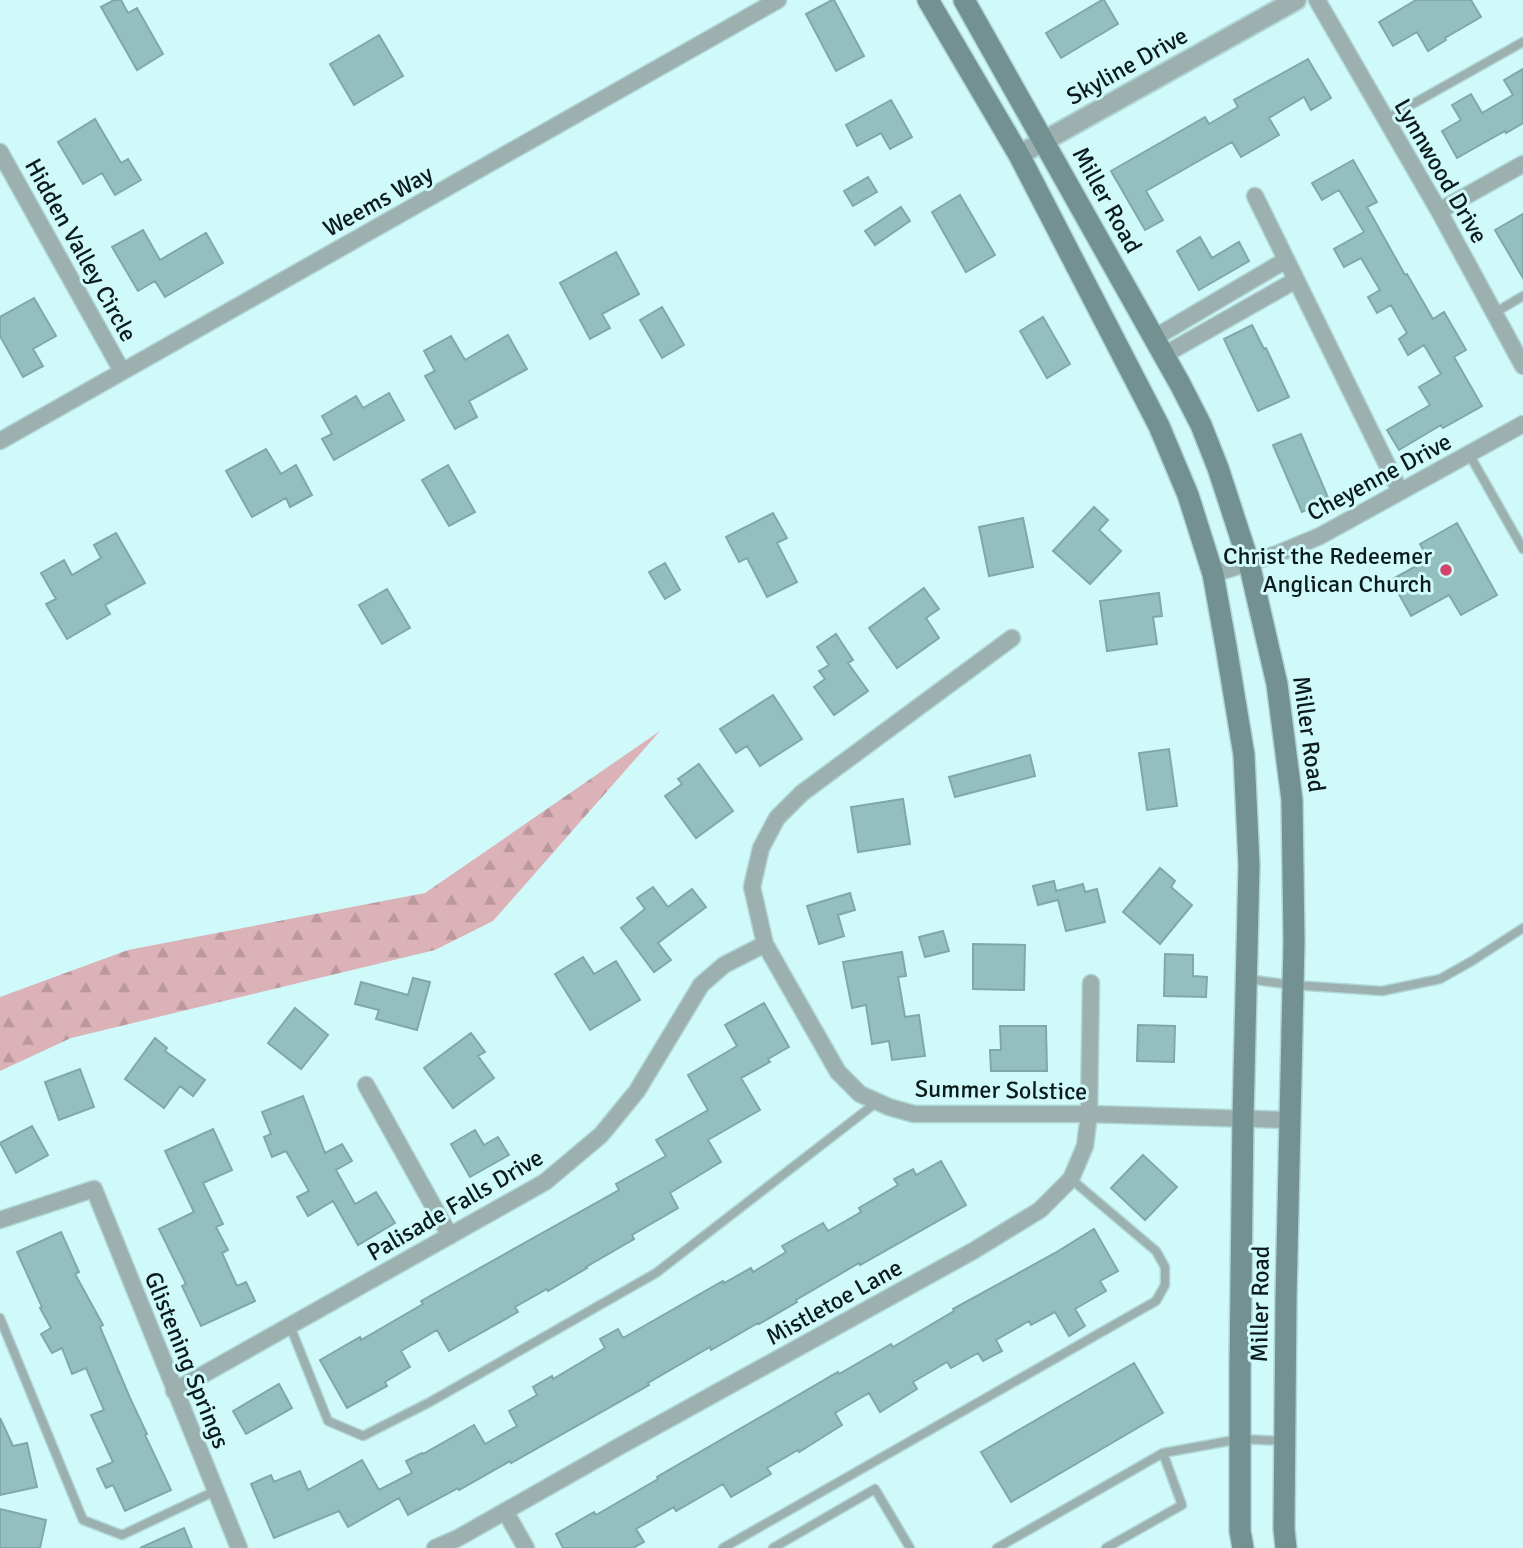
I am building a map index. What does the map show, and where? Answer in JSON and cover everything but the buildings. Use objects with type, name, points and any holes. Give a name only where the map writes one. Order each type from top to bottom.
[{"type":"main road","name":"Miller Road","points":[[928,0],[1019,155],[1159,426],[1188,495],[1213,574],[1244,755],[1249,865],[1240,1438],[1240,1531],[1243,1548]]},
{"type":"main road","name":"Miller Road","points":[[964,0],[1201,425],[1249,563],[1277,684],[1292,800],[1294,942],[1284,1441],[1286,1548]]},
{"type":"street","name":"Weems Way","points":[[0,441],[778,0]]},
{"type":"street","name":"Skyline Drive","points":[[1019,155],[1296,0]]},
{"type":"street","name":"Lynnwood Drive","points":[[1317,0],[1439,211],[1523,366]]},
{"type":"street","name":"Hidden Valley Circle","points":[[0,152],[122,371]]},
{"type":"street","points":[[1439,211],[1523,164]]},
{"type":"street","points":[[1255,196],[1400,491]]},
{"type":"street","points":[[1159,346],[1286,260]]},
{"type":"street","points":[[1159,346],[1296,280]]},
{"type":"street","name":"Cheyenne Drive","points":[[1213,574],[1277,554],[1320,536],[1522,426]]},
{"type":"street","name":"Summer Solstice","points":[[1012,638],[802,793],[777,818],[761,848],[752,887],[765,944],[838,1072],[860,1094],[889,1107],[914,1114],[1089,1114],[1290,1120]]},
{"type":"street","name":"Palisade Falls Drive","points":[[174,1391],[545,1182],[601,1135],[637,1091],[701,985],[724,965],[765,944]]},
{"type":"street","name":"Mistletoe Lane","points":[[435,1548],[458,1538],[973,1251],[1040,1210],[1071,1178],[1085,1146],[1089,1114],[1091,984]]},
{"type":"street","points":[[366,1085],[450,1236]]},
{"type":"street","name":"Glistening Springs","points":[[0,1220],[94,1189],[239,1548]]},
{"type":"street","points":[[505,1511],[526,1548]]},
{"type":"lane","points":[[1385,119],[1523,42]]},
{"type":"lane","points":[[1494,313],[1523,296]]},
{"type":"lane","points":[[1469,454],[1523,549]]},
{"type":"lane","points":[[1247,979],[1382,991],[1440,979],[1523,928]]},
{"type":"lane","points":[[289,1326],[328,1421],[363,1436],[430,1402],[656,1273],[877,1102]]},
{"type":"lane","points":[[723,1548],[1156,1301],[1165,1285],[1165,1267],[1156,1251],[1071,1178]]},
{"type":"lane","points":[[0,1318],[83,1520],[122,1535],[215,1491]]},
{"type":"lane","points":[[997,1548],[1163,1453],[1240,1438],[1284,1441]]},
{"type":"lane","points":[[1106,1548],[1182,1505],[1163,1453]]},
{"type":"lane","points":[[773,1548],[875,1489],[910,1548]]},
{"type":"green space","points":[[660,731],[493,921],[435,950],[71,1038],[0,1071],[0,997],[128,950],[425,893]]},
{"type":"place","name":"Christ the Redeemer Anglican Church","points":[[1446,570]]}]
